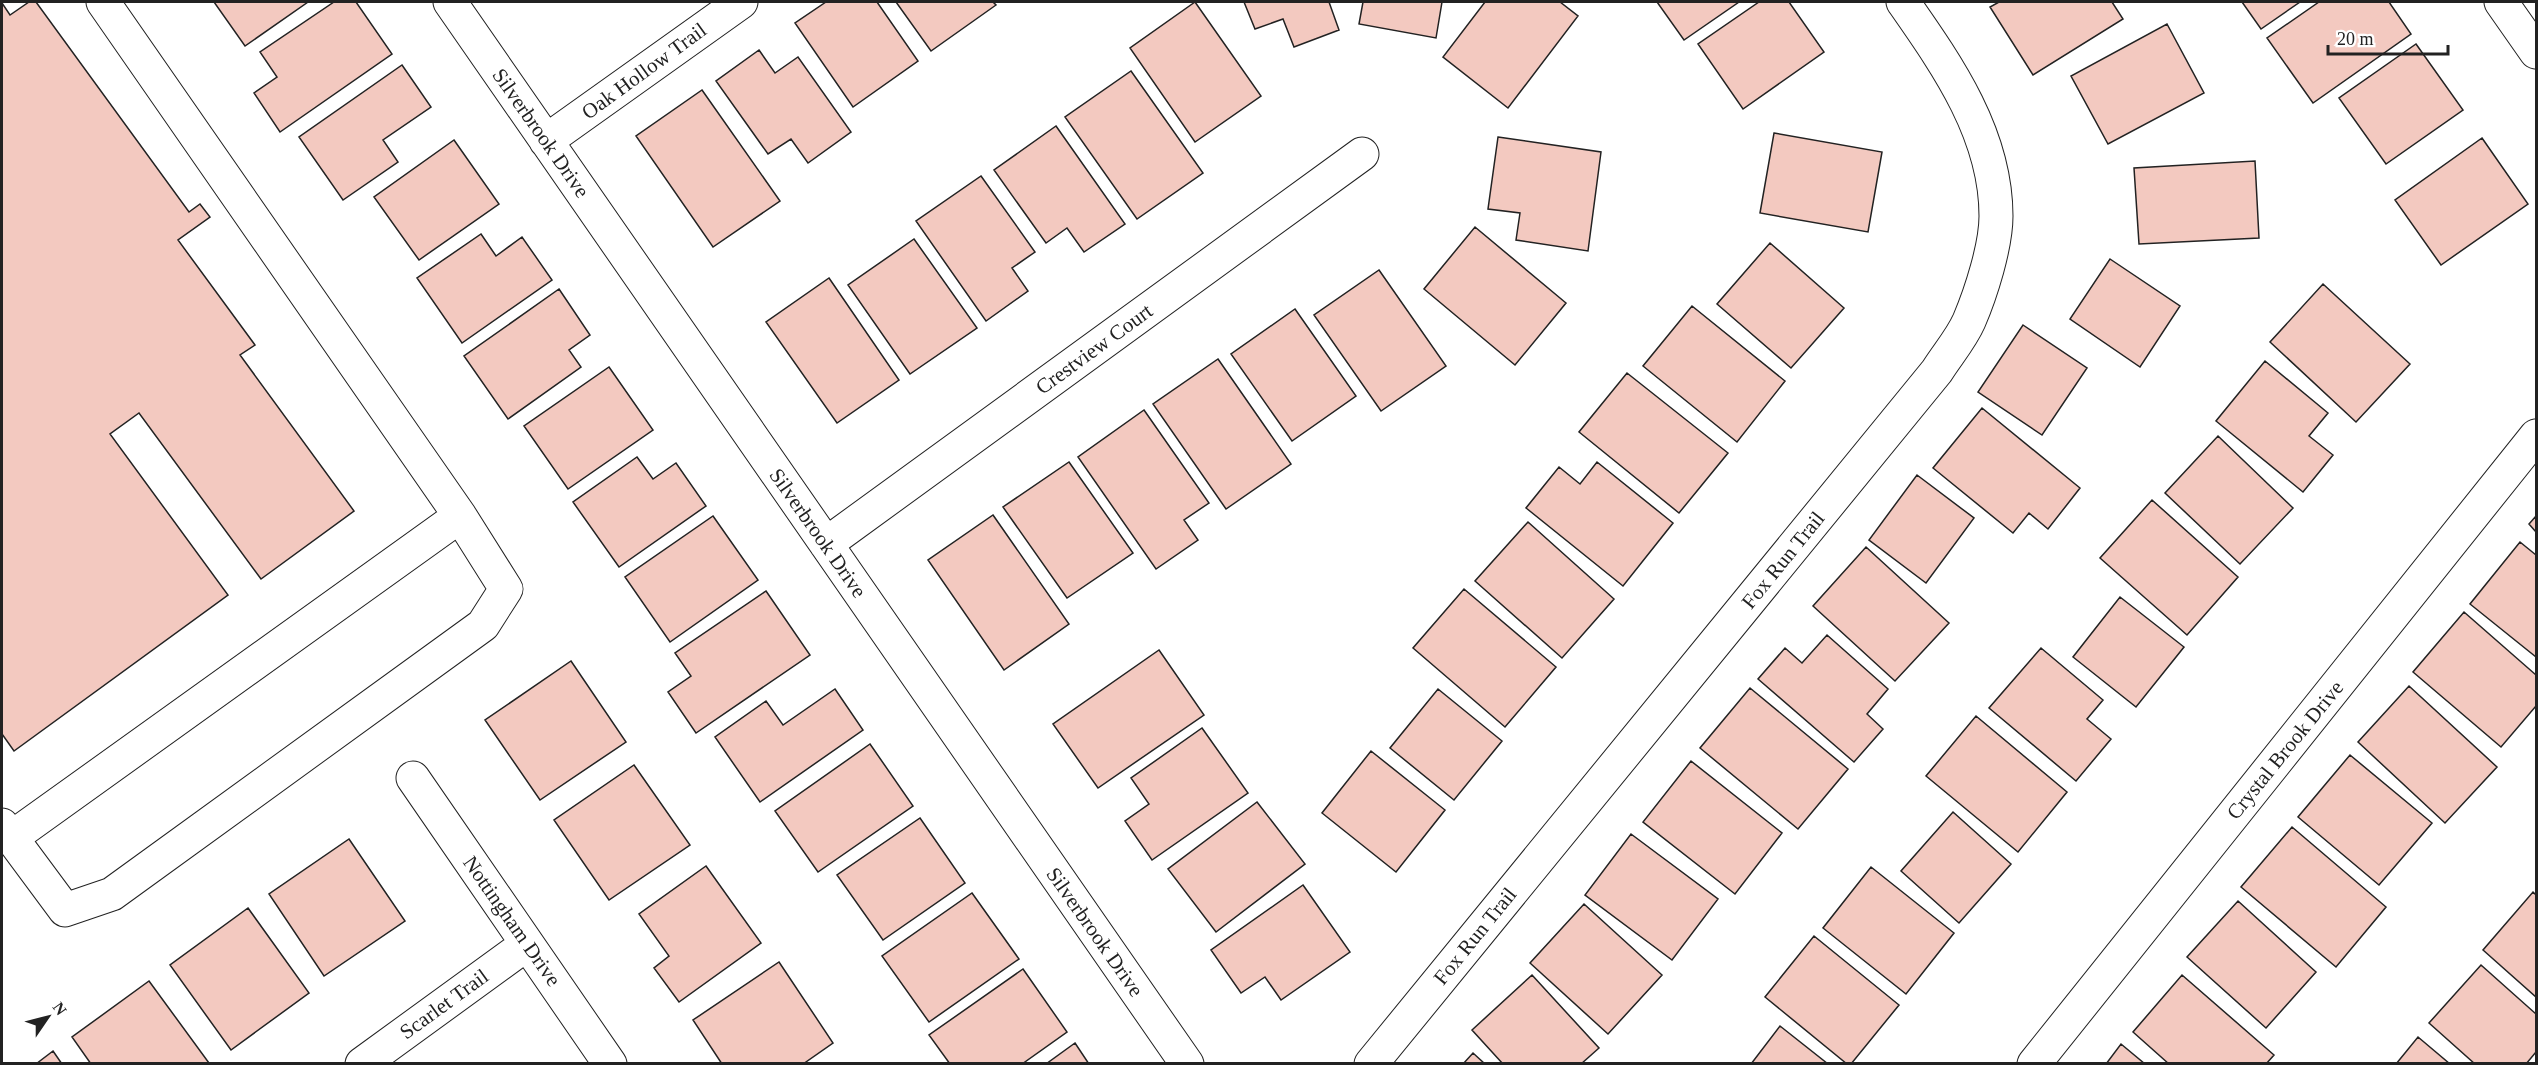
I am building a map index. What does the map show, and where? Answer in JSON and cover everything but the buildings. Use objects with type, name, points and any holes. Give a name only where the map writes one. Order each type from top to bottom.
[{"type":"street","points":[[103,2],[460,516],[506,589],[483,625],[112,894],[65,910],[6,832],[460,516]]},
{"type":"street","name":"Silverbrook Drive","points":[[450,2],[1187,1064]]},
{"type":"street","name":"Oak Hollow Trail","points":[[546,141],[741,2]]},
{"type":"street","name":"Fox Run Trail","points":[[1371,1064],[1936,371],[1968,323],[1987,270],[1996,216],[1990,162],[1970,108],[1934,46],[1902,2]]},
{"type":"street","points":[[2501,2],[2536,52]]},
{"type":"street","name":"Crestview Court","points":[[826,544],[1362,154]]},
{"type":"street","name":"Crystal Brook Drive","points":[[2034,1064],[2536,436]]},
{"type":"street","name":"Nottingham Drive","points":[[413,778],[610,1064]]},
{"type":"street","name":"Scarlet Trail","points":[[362,1064],[527,944]]}]
